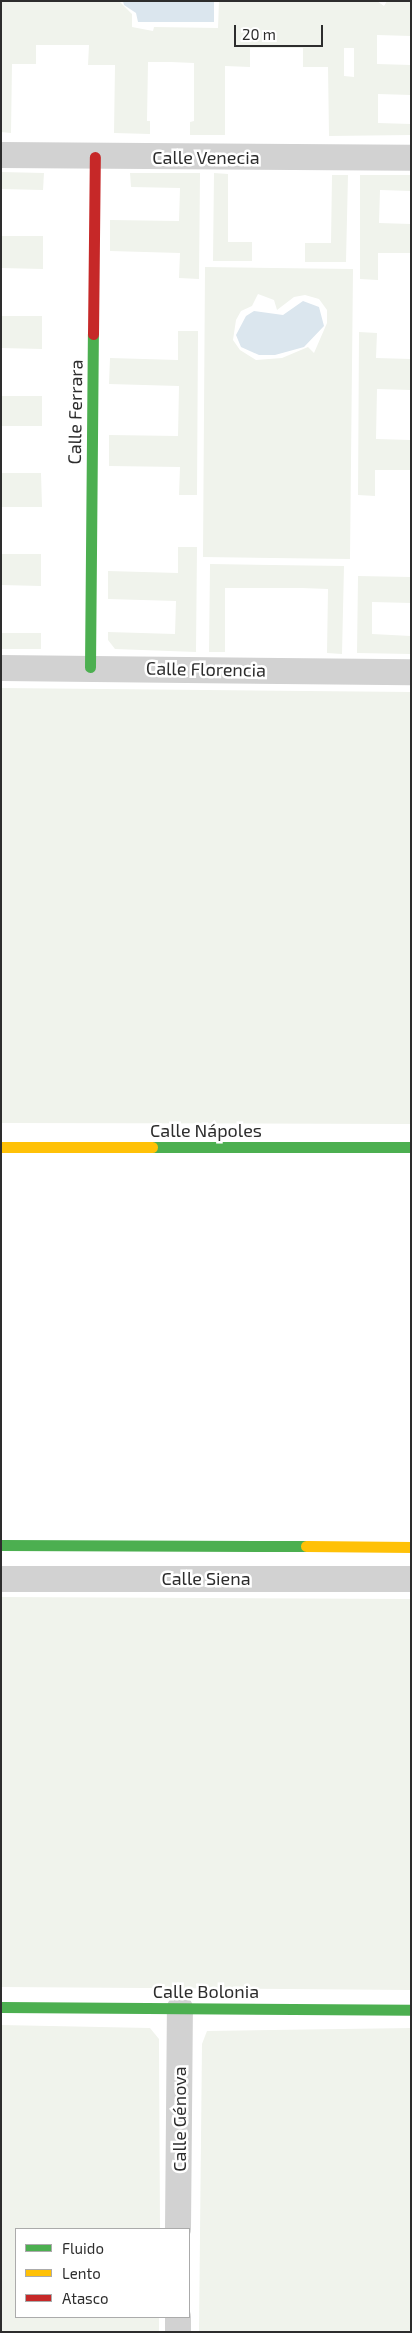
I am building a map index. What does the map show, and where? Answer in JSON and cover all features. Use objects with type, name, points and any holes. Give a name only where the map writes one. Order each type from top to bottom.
[{"type":"street","name":"Calle Venecia","points":[[1,155],[411,158]]},
{"type":"street","name":"Calle Ferrara","points":[[90,666],[95,157]]},
{"type":"street","name":"Calle Florencia","points":[[1,668],[90,666],[411,672]]},
{"type":"street","name":"Calle Nápoles","points":[[1,1147],[411,1147]]},
{"type":"street","name":"Calle Siena","points":[[1,1546],[411,1547]]},
{"type":"street","name":"Calle Siena","points":[[1,1579],[411,1579]]},
{"type":"street","name":"Calle Bolonia","points":[[1,2006],[411,2010]]},
{"type":"street","name":"Calle Génova","points":[[178,2228],[180,2008]]},
{"type":"street","points":[[178,2318],[178,2332]]},
{"type":"shaded area","points":[[1,1],[119,1],[132,14],[132,27],[153,31],[154,27],[218,28],[219,1],[377,1],[384,6],[387,1],[411,1],[411,36],[377,35],[377,64],[411,65],[411,95],[378,94],[378,123],[411,124],[411,135],[329,136],[328,67],[303,67],[303,48],[250,48],[250,67],[225,66],[225,135],[190,135],[190,122],[194,121],[194,63],[148,62],[147,121],[150,121],[150,134],[114,133],[115,65],[88,65],[89,45],[36,45],[36,64],[12,64],[11,133],[1,132]],"holes":[[[344,48],[354,48],[354,77],[344,76]]]},
{"type":"shaded area","points":[[123,1],[214,1],[214,22],[138,22],[136,13],[124,5]]},
{"type":"shaded area","points":[[1,172],[44,173],[43,190],[1,189]]},
{"type":"shaded area","points":[[130,173],[200,173],[199,279],[179,278],[180,253],[110,251],[110,220],[179,221],[180,188],[131,187]]},
{"type":"shaded area","points":[[214,173],[228,174],[228,242],[252,242],[252,261],[213,261]]},
{"type":"shaded area","points":[[332,175],[348,175],[346,262],[305,262],[305,243],[331,243]]},
{"type":"shaded area","points":[[360,175],[411,175],[411,191],[380,190],[379,223],[411,224],[411,253],[378,253],[378,280],[360,279]]},
{"type":"shaded area","points":[[1,236],[43,236],[43,269],[1,268]]},
{"type":"shaded area","points":[[205,267],[353,269],[350,559],[203,557]],"holes":[[[258,294],[274,300],[277,310],[294,297],[305,295],[319,299],[327,310],[327,323],[314,353],[308,347],[282,358],[256,360],[240,350],[233,340],[236,320],[241,311],[252,306]]]},
{"type":"shaded area","points":[[303,301],[319,307],[324,326],[304,347],[275,355],[259,355],[241,347],[236,335],[246,316],[254,311],[283,315]]},
{"type":"shaded area","points":[[1,316],[42,316],[42,349],[1,348]]},
{"type":"shaded area","points":[[178,331],[198,331],[197,495],[179,495],[180,467],[109,466],[109,435],[178,436],[179,386],[109,384],[110,358],[178,360]]},
{"type":"shaded area","points":[[359,332],[377,333],[376,358],[411,359],[411,390],[377,389],[376,439],[411,440],[411,470],[375,470],[375,496],[358,495]]},
{"type":"shaded area","points":[[1,396],[42,396],[42,426],[1,426]]},
{"type":"shaded area","points":[[1,473],[41,473],[42,507],[1,507]]},
{"type":"shaded area","points":[[178,547],[197,547],[196,652],[115,649],[108,640],[108,632],[175,634],[176,601],[108,599],[108,571],[178,573]]},
{"type":"shaded area","points":[[1,554],[41,554],[41,586],[1,585]]},
{"type":"shaded area","points":[[210,564],[344,566],[342,654],[327,653],[328,589],[302,588],[225,588],[225,652],[209,652]]},
{"type":"shaded area","points":[[358,576],[411,577],[411,603],[372,602],[372,634],[411,636],[411,654],[357,653]]},
{"type":"shaded area","points":[[1,633],[41,633],[41,649],[1,649]]},
{"type":"shaded area","points":[[1,688],[411,692],[411,1124],[1,1123]]},
{"type":"shaded area","points":[[1,1597],[411,1599],[411,1990],[1,1987]]},
{"type":"shaded area","points":[[1,2025],[150,2028],[159,2039],[160,2228],[15,2228],[15,2318],[159,2318],[159,2332],[1,2332]]},
{"type":"shaded area","points":[[411,2028],[411,2332],[199,2332],[202,2044],[207,2031]]},
{"type":"traffic: fast","points":[[90,667],[93,334]]},
{"type":"traffic: fast","points":[[152,1147],[411,1147]]},
{"type":"traffic: fast","points":[[1,1545],[306,1546]]},
{"type":"traffic: fast","points":[[1,2007],[411,2010]]},
{"type":"traffic: slow","points":[[1,1147],[152,1147]]},
{"type":"traffic: slow","points":[[306,1546],[411,1547]]},
{"type":"traffic: jam","points":[[93,334],[95,157]]}]
